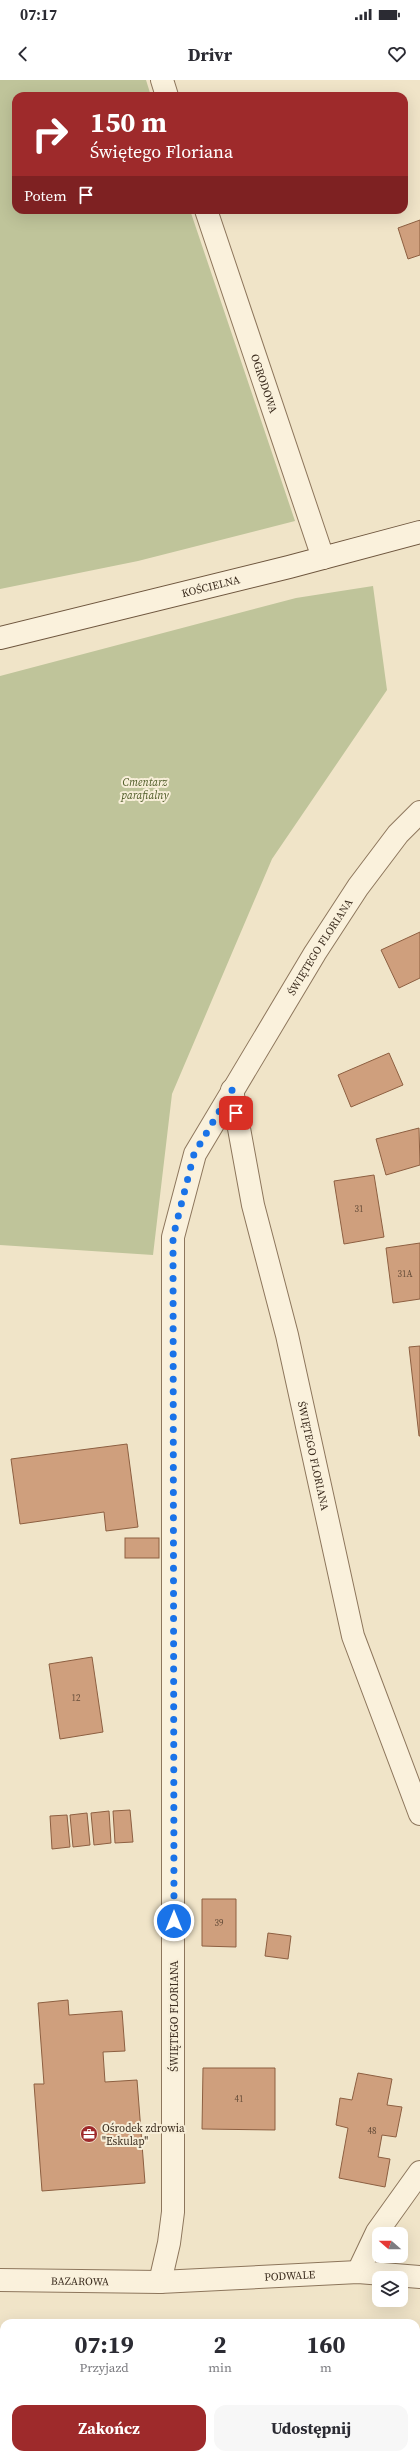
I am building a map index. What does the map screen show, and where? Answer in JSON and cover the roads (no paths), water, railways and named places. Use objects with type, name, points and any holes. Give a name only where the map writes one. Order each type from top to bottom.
[{"type":"street","points":[[162,80],[166,92]]},
{"type":"street","name":"OGRODOWA","points":[[207,214],[323,558]]},
{"type":"street","name":"KOŚCIELNA","points":[[0,638],[323,558],[420,532]]},
{"type":"street","name":"ŚWIĘTEGO FLORIANA","points":[[160,2282],[169,2243],[173,2204],[173,1237],[194,1154],[358,887],[398,834],[420,812]]},
{"type":"street","name":"ŚWIĘTEGO FLORIANA","points":[[232,1090],[253,1205],[287,1335],[353,1636],[420,1814]]},
{"type":"street","points":[[358,2272],[377,2232],[420,2172]]},
{"type":"street","name":"PODWALE","points":[[160,2282],[358,2272],[420,2277]]},
{"type":"street","name":"BAZAROWA","points":[[0,2280],[160,2282]]},
{"type":"place","name":"Ośrodek zdrowia \"Eskulap\"","points":[[89,2134]]},
{"type":"park label","name":"Cmentarz parafialny","points":[[145,788]]}]
